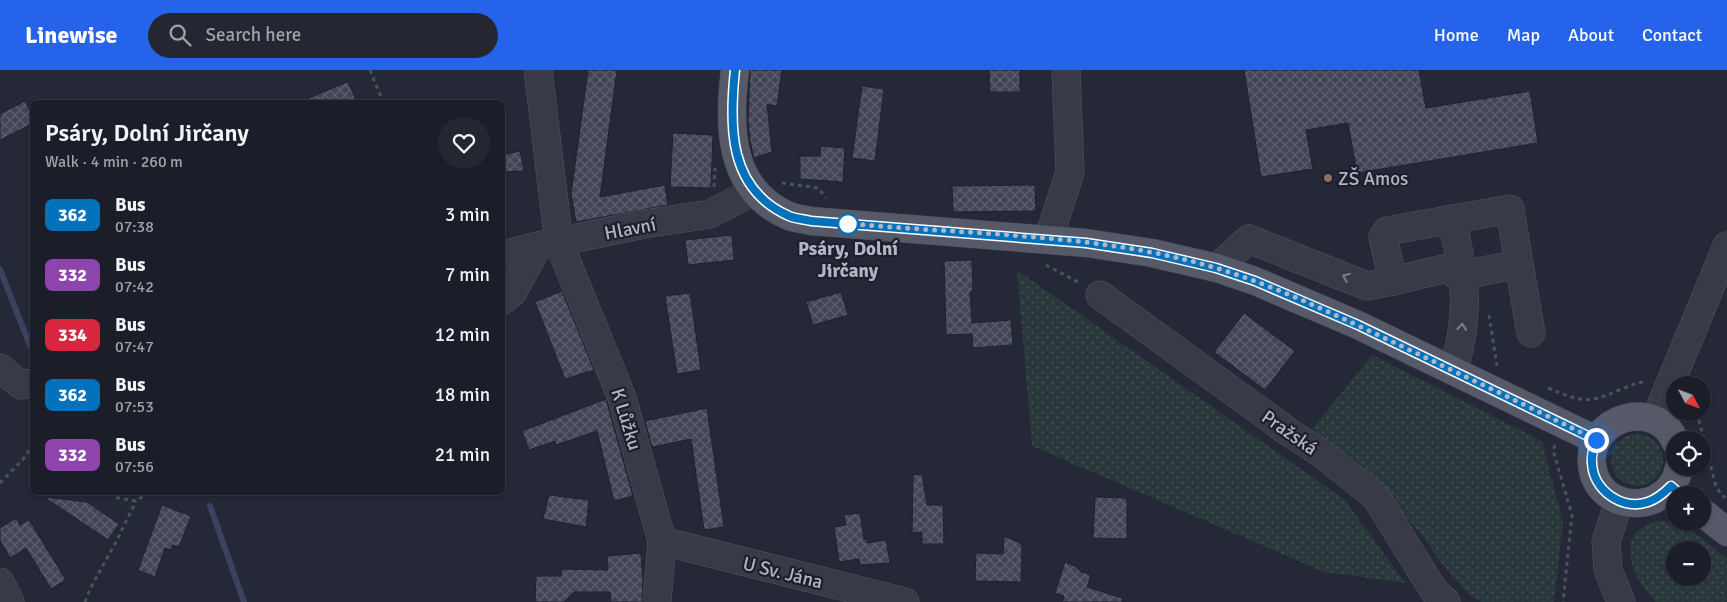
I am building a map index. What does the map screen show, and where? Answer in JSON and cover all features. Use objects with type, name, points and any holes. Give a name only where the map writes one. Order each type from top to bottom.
[{"type":"main road","points":[[735,70],[732,97],[733,137],[742,171],[754,191],[776,209],[790,216],[811,221],[1043,250],[1152,253],[1216,268],[1255,281],[1298,299],[1596,440]]},
{"type":"main road","points":[[1669,431],[1655,420],[1642,416],[1628,416],[1616,421],[1604,429],[1596,440],[1592,451],[1592,464],[1594,476],[1609,495],[1620,501],[1633,504],[1648,502],[1660,496],[1677,483]]},
{"type":"main road","points":[[1711,519],[1727,532]]},
{"type":"street","name":"K Lůžku","points":[[538,70],[549,244],[622,398],[662,541],[657,602]]},
{"type":"street","points":[[1043,250],[1054,225],[1070,172],[1066,70]]},
{"type":"street","name":"Hlavní","points":[[505,255],[644,224],[710,214],[754,191]]},
{"type":"street","points":[[1393,281],[1383,237],[1387,230],[1510,209],[1531,333]]},
{"type":"street","points":[[1452,219],[1464,281],[1461,342],[1453,371]]},
{"type":"street","points":[[1216,268],[1249,239],[1367,286],[1448,268],[1464,281]]},
{"type":"street","points":[[505,299],[512,293],[549,244]]},
{"type":"street","points":[[1655,420],[1727,246]]},
{"type":"street","points":[[1464,281],[1473,273],[1519,264]]},
{"type":"street","name":"Pražská","points":[[1100,295],[1290,433],[1322,454],[1376,497],[1434,591],[1446,602]]},
{"type":"street","points":[[0,368],[20,385],[30,383]]},
{"type":"street","points":[[1620,501],[1606,542],[1608,570],[1622,602]]},
{"type":"street","name":"U Sv. Jána","points":[[662,541],[905,602]]},
{"type":"street","points":[[0,582],[10,602]]},
{"type":"path","points":[[370,70],[382,100]]},
{"type":"path","points":[[711,195],[714,189],[716,159]]},
{"type":"path","points":[[1043,250],[1100,295]]},
{"type":"path","points":[[1490,364],[1498,368]]},
{"type":"path","points":[[1542,386],[1577,400],[1588,401],[1601,398],[1638,382],[1648,382]]},
{"type":"path","points":[[1699,421],[1715,483],[1727,500]]},
{"type":"path","points":[[1555,444],[1553,450],[1572,515],[1563,602]]},
{"type":"path","points":[[0,483],[27,455],[30,446]]},
{"type":"path","points":[[114,495],[118,498],[136,501]]},
{"type":"path","points":[[85,602],[90,589],[118,540],[136,501],[145,495]]},
{"type":"shaded area","points":[[1017,270],[1345,500],[1405,583],[1324,572],[1032,446]]},
{"type":"shaded area","points":[[1372,355],[1542,441],[1563,523],[1554,602],[1482,602],[1470,595],[1444,567],[1424,538],[1376,482],[1312,429]]},
{"type":"shaded area","points":[[1632,434],[1642,434],[1651,438],[1659,446],[1663,460],[1659,474],[1651,482],[1642,486],[1632,486],[1623,482],[1615,474],[1611,465],[1611,455],[1615,446],[1623,438]]},
{"type":"shaded area","points":[[1661,521],[1666,522],[1666,531],[1689,531],[1705,541],[1666,541],[1666,586],[1711,586],[1711,545],[1727,558],[1727,602],[1656,602],[1639,580],[1633,567],[1630,555],[1631,543],[1636,533],[1645,525]]},
{"type":"building","points":[[588,70],[617,70],[600,197],[665,185],[668,205],[576,222],[571,194]]},
{"type":"building","points":[[750,70],[782,70],[777,106],[767,104],[772,152],[754,158],[748,120]]},
{"type":"building","points":[[989,70],[1020,70],[1020,92],[990,92]]},
{"type":"building","points":[[1244,70],[1419,70],[1426,108],[1530,91],[1538,143],[1357,173],[1348,123],[1306,130],[1313,169],[1261,177]]},
{"type":"building","points":[[348,82],[356,100],[305,100]]},
{"type":"building","points":[[862,86],[884,89],[875,161],[852,158]]},
{"type":"building","points":[[25,101],[30,112],[30,125],[0,140],[0,114]]},
{"type":"building","points":[[673,133],[713,135],[711,188],[670,187]]},
{"type":"building","points":[[821,146],[845,148],[843,182],[800,179],[800,156],[820,156]]},
{"type":"building","points":[[520,151],[524,171],[505,172],[505,154]]},
{"type":"building","points":[[1035,185],[1036,211],[953,212],[952,186]]},
{"type":"building","points":[[732,235],[734,260],[688,265],[685,240]]},
{"type":"building","points":[[972,260],[973,290],[970,292],[972,323],[1011,320],[1013,345],[973,348],[972,334],[946,335],[944,261]]},
{"type":"building","points":[[562,291],[594,370],[565,379],[535,302]]},
{"type":"building","points":[[841,292],[848,315],[813,325],[806,302]]},
{"type":"building","points":[[690,293],[701,370],[677,374],[665,296]]},
{"type":"building","points":[[1244,313],[1295,351],[1265,390],[1214,352]]},
{"type":"building","points":[[606,399],[633,496],[614,501],[597,431],[556,445],[555,441],[529,450],[522,431]]},
{"type":"building","points":[[707,408],[724,527],[704,530],[691,439],[652,447],[645,421]]},
{"type":"building","points":[[922,474],[927,505],[943,505],[944,544],[922,544],[922,532],[912,533],[913,475]]},
{"type":"building","points":[[549,495],[589,500],[586,527],[543,519]]},
{"type":"building","points":[[44,497],[87,502],[119,524],[108,540]]},
{"type":"building","points":[[1095,497],[1127,498],[1127,539],[1093,538]]},
{"type":"building","points":[[162,505],[191,516],[179,547],[173,545],[171,550],[165,548],[155,577],[138,570]]},
{"type":"building","points":[[860,513],[864,539],[867,539],[867,543],[886,540],[890,563],[860,565],[859,559],[839,562],[834,527],[846,525],[844,515]]},
{"type":"building","points":[[16,518],[20,525],[29,520],[66,580],[51,589],[26,548],[10,558],[0,540],[0,528]]},
{"type":"building","points":[[1004,536],[1022,544],[1021,582],[975,581],[976,553],[1003,554]]},
{"type":"building","points":[[641,553],[642,602],[611,602],[610,592],[574,592],[564,602],[535,602],[536,576],[561,576],[562,569],[608,570],[607,556]]},
{"type":"building","points":[[1065,562],[1077,567],[1081,572],[1091,575],[1087,587],[1122,598],[1122,602],[1062,602],[1064,596],[1055,593]]},
{"type":"waterway","points":[[0,269],[30,346]]},
{"type":"waterway","points":[[210,506],[244,602]]},
{"type":"bus line","name":"362","points":[[735,70],[732,97],[733,137],[742,171],[754,191],[776,209],[790,216],[811,221],[1086,243],[1152,253],[1216,268],[1255,281],[1358,325],[1596,440],[1592,451],[1594,476],[1609,495],[1620,501],[1633,504],[1648,502],[1666,491]]},
{"type":"place","name":"ZŠ Amos","points":[[1328,178]]},
{"type":"place","name":"Psáry, Dolní Jirčany","points":[[848,224]]},
{"type":"route","points":[[848,224],[842,223],[1086,243],[1152,253],[1216,268],[1255,281],[1358,325],[1596,440]]}]
